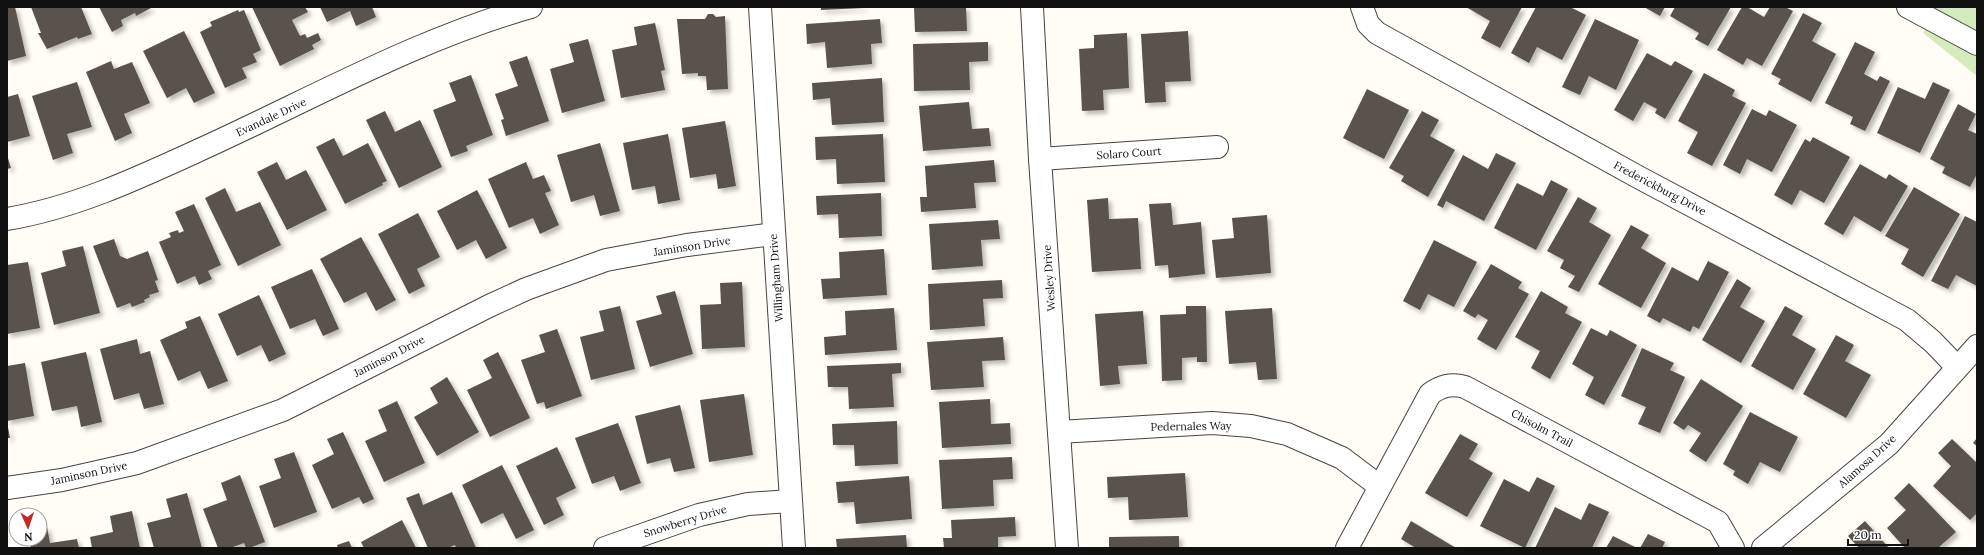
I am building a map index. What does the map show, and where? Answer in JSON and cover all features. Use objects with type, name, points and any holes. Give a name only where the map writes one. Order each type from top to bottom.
[{"type":"street","name":"Evandale Drive","points":[[7,219],[24,216],[118,188],[416,48],[494,18],[531,7]]},
{"type":"street","name":"Willingham Drive","points":[[760,7],[794,548]]},
{"type":"street","name":"Wesley Drive","points":[[1032,7],[1040,159],[1068,548]]},
{"type":"street","points":[[1908,7],[1977,44]]},
{"type":"street","name":"Frederickburg Drive","points":[[1362,10],[1368,24],[1378,33],[1640,178],[1907,320],[1933,342],[1957,367]]},
{"type":"street","name":"Solaro Court","points":[[1040,159],[1217,147]]},
{"type":"street","name":"Jaminson Drive","points":[[7,488],[62,480],[137,463],[283,410],[489,306],[526,289],[606,260],[687,245],[774,234]]},
{"type":"street","name":"Alamosa Drive","points":[[1763,548],[1889,444],[1977,346]]},
{"type":"street","name":"Chisolm Trail","points":[[1347,548],[1379,486],[1430,394],[1446,385],[1456,384],[1465,386],[1718,522],[1733,548]]},
{"type":"street","name":"Pedernales Way","points":[[1060,432],[1212,424],[1251,426],[1287,434],[1342,458],[1379,486]]},
{"type":"street","name":"Snowberry Drive","points":[[606,548],[699,515],[748,504],[790,501]]},
{"type":"green space","points":[[1936,7],[1977,7],[1977,76],[1923,33]]},
{"type":"building","points":[[7,7],[15,7],[26,56],[7,61]]},
{"type":"building","points":[[31,7],[81,7],[92,34],[78,39],[77,37],[47,49],[38,33],[41,33]]},
{"type":"building","points":[[99,7],[151,8],[136,16],[135,13],[121,20],[123,26],[112,32]]},
{"type":"building","points":[[252,7],[305,7],[308,12],[292,20],[300,36],[305,34],[307,38],[318,33],[321,40],[312,45],[314,49],[280,66]]},
{"type":"building","points":[[320,7],[372,7],[376,17],[356,26],[350,11],[327,22]]},
{"type":"building","points":[[821,7],[864,7],[864,8],[821,10]]},
{"type":"building","points":[[914,7],[966,7],[967,31],[915,32]]},
{"type":"building","points":[[1466,7],[1522,7],[1500,48],[1481,38],[1490,21]]},
{"type":"building","points":[[1536,7],[1570,7],[1586,15],[1562,60],[1537,47],[1529,63],[1511,53]]},
{"type":"building","points":[[1644,7],[1665,7],[1660,16]]},
{"type":"building","points":[[1675,7],[1731,7],[1708,46],[1695,39],[1699,33],[1670,16]]},
{"type":"building","points":[[1742,7],[1747,7],[1764,17],[1770,7],[1785,7],[1793,11],[1762,66],[1747,58],[1743,65],[1717,50]]},
{"type":"building","points":[[238,10],[239,12],[244,10],[261,50],[253,54],[257,62],[242,68],[247,78],[225,88],[200,32],[212,26],[210,22]]},
{"type":"building","points":[[1803,13],[1822,23],[1812,41],[1836,54],[1811,102],[1778,84],[1781,79],[1771,74]]},
{"type":"building","points":[[708,14],[713,14],[716,17],[725,16],[728,89],[707,90],[706,76],[698,76],[698,73],[682,74],[677,19],[705,19]]},
{"type":"building","points":[[880,19],[882,43],[871,44],[872,64],[827,68],[825,42],[807,44],[806,24]]},
{"type":"building","points":[[1595,19],[1639,40],[1616,90],[1589,76],[1580,95],[1562,87]]},
{"type":"building","points":[[655,23],[665,70],[661,71],[665,90],[621,98],[612,50],[637,45],[634,27]]},
{"type":"building","points":[[184,31],[215,93],[194,103],[186,88],[167,98],[143,51]]},
{"type":"building","points":[[1188,31],[1191,81],[1165,82],[1166,102],[1145,103],[1141,34]]},
{"type":"building","points":[[1127,33],[1129,88],[1103,90],[1104,110],[1082,111],[1079,49],[1094,48],[1094,35]]},
{"type":"building","points":[[588,39],[605,101],[562,113],[550,69],[574,62],[569,44]]},
{"type":"building","points":[[988,42],[988,61],[969,62],[970,90],[914,91],[913,44]]},
{"type":"building","points":[[1855,42],[1875,52],[1864,74],[1877,81],[1880,76],[1890,81],[1865,131],[1850,124],[1853,117],[1825,103]]},
{"type":"building","points":[[1647,53],[1671,66],[1675,61],[1693,71],[1665,119],[1655,113],[1657,109],[1644,102],[1633,121],[1614,110]]},
{"type":"building","points":[[527,56],[549,121],[506,136],[501,120],[504,119],[495,94],[518,86],[509,62]]},
{"type":"building","points":[[111,61],[114,69],[132,62],[150,103],[124,114],[132,133],[115,141],[86,72]]},
{"type":"building","points":[[1704,73],[1735,90],[1732,96],[1746,103],[1712,166],[1687,153],[1698,132],[1678,121]]},
{"type":"building","points":[[471,75],[493,135],[466,146],[468,151],[451,157],[433,110],[456,101],[449,83]]},
{"type":"building","points":[[882,78],[884,122],[832,125],[830,98],[813,100],[812,83]]},
{"type":"building","points":[[77,82],[92,127],[67,134],[73,153],[53,160],[32,96]]},
{"type":"building","points":[[1933,82],[1950,90],[1920,153],[1877,133],[1898,87],[1925,99]]},
{"type":"building","points":[[1367,89],[1409,110],[1384,159],[1343,138]]},
{"type":"building","points":[[18,94],[30,136],[7,142],[7,97]]},
{"type":"building","points":[[969,102],[972,129],[989,128],[991,146],[923,151],[919,106]]},
{"type":"building","points":[[1958,104],[1976,114],[1968,130],[1977,134],[1977,174],[1970,187],[1942,173],[1945,167],[1930,159]]},
{"type":"building","points":[[1752,109],[1766,116],[1769,110],[1797,125],[1772,172],[1747,159],[1740,174],[1723,165]]},
{"type":"building","points":[[385,111],[395,132],[420,120],[442,167],[399,188],[366,120]]},
{"type":"building","points":[[1422,111],[1439,120],[1430,136],[1455,150],[1428,197],[1401,181],[1404,176],[1389,168]]},
{"type":"building","points":[[725,121],[736,186],[718,189],[716,174],[690,178],[682,128]]},
{"type":"building","points":[[668,134],[680,200],[658,204],[655,186],[632,190],[623,143]]},
{"type":"building","points":[[883,134],[885,182],[837,184],[836,159],[816,160],[815,137]]},
{"type":"building","points":[[1813,137],[1850,157],[1824,203],[1800,190],[1792,205],[1774,195],[1805,139],[1810,142]]},
{"type":"building","points":[[334,138],[343,156],[368,143],[387,181],[382,183],[383,185],[345,204],[316,147]]},
{"type":"building","points":[[600,143],[620,211],[600,216],[594,195],[571,202],[557,155]]},
{"type":"building","points":[[1496,153],[1516,163],[1484,221],[1446,201],[1443,208],[1437,205],[1463,155],[1488,169]]},
{"type":"building","points":[[7,155],[11,168],[7,169]]},
{"type":"building","points":[[994,160],[996,182],[974,183],[976,208],[921,212],[920,197],[927,197],[925,166]]},
{"type":"building","points":[[277,162],[286,180],[306,170],[327,210],[287,230],[257,172]]},
{"type":"building","points":[[526,162],[533,179],[544,175],[551,191],[545,193],[559,225],[540,234],[533,218],[509,228],[488,179]]},
{"type":"building","points":[[1860,164],[1886,179],[1889,174],[1908,186],[1881,232],[1854,216],[1843,235],[1824,224]]},
{"type":"building","points":[[1551,180],[1568,189],[1536,250],[1494,228],[1517,183],[1543,196]]},
{"type":"building","points":[[1914,187],[1960,214],[1923,277],[1901,264],[1909,249],[1885,236]]},
{"type":"building","points":[[225,188],[236,212],[260,202],[281,245],[238,266],[205,198]]},
{"type":"building","points":[[477,190],[507,248],[486,259],[476,240],[457,250],[437,211]]},
{"type":"building","points":[[881,193],[882,236],[839,238],[838,214],[817,215],[816,196]]},
{"type":"building","points":[[1578,197],[1597,208],[1589,222],[1611,235],[1579,292],[1568,287],[1575,276],[1560,268],[1564,260],[1547,251]]},
{"type":"building","points":[[1108,198],[1109,219],[1138,218],[1141,269],[1092,272],[1087,200]]},
{"type":"building","points":[[1171,203],[1173,225],[1201,222],[1205,274],[1169,278],[1168,265],[1155,266],[1149,204]]},
{"type":"building","points":[[194,204],[221,265],[208,271],[212,279],[199,285],[195,276],[177,284],[159,242],[171,237],[169,233],[178,230],[179,233],[184,231],[175,212]]},
{"type":"building","points":[[418,213],[440,257],[417,269],[425,286],[409,294],[378,234]]},
{"type":"building","points":[[1267,215],[1271,273],[1216,278],[1212,240],[1234,238],[1232,218]]},
{"type":"building","points":[[1965,216],[1977,222],[1977,286],[1956,275],[1948,289],[1931,281]]},
{"type":"building","points":[[998,220],[1000,239],[981,240],[983,266],[932,270],[929,224]]},
{"type":"building","points":[[1631,225],[1649,235],[1641,248],[1666,263],[1641,308],[1598,284]]},
{"type":"building","points":[[361,237],[396,300],[376,311],[366,292],[344,303],[320,259]]},
{"type":"building","points":[[114,239],[120,256],[127,259],[148,251],[158,280],[155,281],[159,292],[149,295],[150,297],[144,300],[145,302],[132,307],[130,303],[117,308],[93,246]]},
{"type":"building","points":[[1434,240],[1477,262],[1454,307],[1428,294],[1420,310],[1403,301]]},
{"type":"building","points":[[83,246],[100,313],[54,325],[41,273],[66,266],[62,251]]},
{"type":"building","points":[[884,249],[887,295],[823,299],[821,279],[840,278],[839,252]]},
{"type":"building","points":[[1708,261],[1729,272],[1699,329],[1693,326],[1690,332],[1663,318],[1660,323],[1647,316],[1672,267],[1698,281]]},
{"type":"building","points":[[28,262],[40,328],[7,334],[7,265]]},
{"type":"building","points":[[1491,264],[1522,282],[1518,288],[1529,294],[1496,350],[1477,339],[1488,320],[1478,314],[1475,318],[1463,311]]},
{"type":"building","points":[[312,269],[339,329],[323,336],[315,319],[290,329],[271,287]]},
{"type":"building","points":[[1737,279],[1751,288],[1740,307],[1765,321],[1741,363],[1702,340]]},
{"type":"building","points":[[1002,280],[1003,298],[983,299],[985,326],[930,330],[928,284]]},
{"type":"building","points":[[742,282],[745,347],[702,349],[700,305],[721,304],[720,283]]},
{"type":"building","points":[[675,291],[693,354],[650,367],[636,321],[662,314],[656,296]]},
{"type":"building","points":[[1541,291],[1568,307],[1565,313],[1582,322],[1550,379],[1531,368],[1540,351],[1515,337]]},
{"type":"building","points":[[259,295],[286,354],[269,362],[261,345],[237,356],[218,314]]},
{"type":"building","points":[[620,306],[635,369],[591,380],[580,337],[604,331],[599,311]]},
{"type":"building","points":[[1186,306],[1206,306],[1207,362],[1197,362],[1197,357],[1182,358],[1182,380],[1162,381],[1160,315],[1186,314]]},
{"type":"building","points":[[1785,306],[1803,316],[1792,335],[1816,349],[1793,390],[1751,366]]},
{"type":"building","points":[[894,308],[897,350],[825,355],[824,337],[846,335],[845,311]]},
{"type":"building","points":[[1272,308],[1277,379],[1258,380],[1256,362],[1229,364],[1225,311]]},
{"type":"building","points":[[1143,311],[1147,364],[1118,366],[1120,384],[1100,386],[1095,314]]},
{"type":"building","points":[[200,316],[228,381],[208,389],[200,371],[178,381],[160,340],[187,328],[185,322]]},
{"type":"building","points":[[1591,328],[1607,336],[1610,330],[1637,345],[1604,405],[1585,395],[1594,377],[1572,364]]},
{"type":"building","points":[[557,329],[582,396],[546,409],[544,402],[537,404],[521,360],[545,352],[539,335]]},
{"type":"building","points":[[1836,335],[1854,345],[1845,361],[1871,375],[1846,418],[1803,394]]},
{"type":"building","points":[[1003,337],[1005,360],[982,361],[984,387],[931,390],[927,342]]},
{"type":"building","points":[[137,339],[140,354],[150,351],[164,404],[144,409],[139,393],[114,400],[100,349]]},
{"type":"building","points":[[1642,348],[1674,363],[1670,370],[1685,377],[1660,433],[1638,424],[1646,407],[1621,396]]},
{"type":"building","points":[[86,352],[102,422],[81,427],[77,406],[52,411],[41,362]]},
{"type":"building","points":[[498,352],[530,418],[490,437],[467,390],[492,378],[483,360]]},
{"type":"building","points":[[25,363],[34,416],[7,421],[7,366]]},
{"type":"building","points":[[901,363],[901,373],[892,374],[894,407],[849,409],[848,387],[828,387],[827,366]]},
{"type":"building","points":[[447,377],[479,432],[437,456],[414,417],[438,403],[430,388]]},
{"type":"building","points":[[1701,379],[1743,406],[1706,462],[1689,451],[1701,433],[1688,425],[1684,430],[1673,423]]},
{"type":"building","points":[[744,394],[753,455],[709,462],[700,400]]},
{"type":"building","points":[[990,399],[991,424],[1010,423],[1011,444],[942,448],[939,402]]},
{"type":"building","points":[[397,401],[425,463],[384,482],[365,441],[387,431],[378,410]]},
{"type":"building","points":[[680,405],[695,468],[674,472],[670,458],[647,464],[635,416]]},
{"type":"building","points":[[1750,412],[1798,437],[1780,472],[1760,462],[1748,484],[1733,475],[1735,471],[1723,464]]},
{"type":"building","points":[[897,421],[898,464],[855,466],[854,445],[833,445],[832,424]]},
{"type":"building","points":[[7,422],[10,438],[7,438]]},
{"type":"building","points":[[618,423],[641,483],[620,491],[614,476],[592,484],[575,438]]},
{"type":"building","points":[[343,432],[374,499],[363,504],[359,497],[332,509],[312,465],[334,454],[327,439]]},
{"type":"building","points":[[1460,434],[1478,444],[1469,459],[1493,473],[1467,517],[1425,493]]},
{"type":"building","points":[[1977,438],[1977,446],[1973,443]]},
{"type":"building","points":[[1952,439],[1977,463],[1977,513],[1970,520],[1933,486],[1951,466],[1938,453]]},
{"type":"building","points":[[557,447],[576,488],[556,498],[564,515],[544,525],[516,466]]},
{"type":"building","points":[[294,452],[317,512],[274,528],[259,486],[281,478],[274,459]]},
{"type":"building","points":[[1012,457],[1013,479],[993,480],[994,506],[942,509],[939,460]]},
{"type":"building","points":[[502,465],[534,530],[516,539],[503,513],[481,524],[462,485]]},
{"type":"building","points":[[1185,473],[1188,517],[1129,520],[1128,497],[1108,498],[1107,477]]},
{"type":"building","points":[[240,475],[265,542],[249,548],[246,548],[244,543],[230,548],[218,548],[203,509],[227,500],[221,483]]},
{"type":"building","points":[[909,476],[912,519],[856,524],[854,502],[838,503],[836,482]]},
{"type":"building","points":[[1537,477],[1555,486],[1525,548],[1480,526],[1504,479],[1529,492]]},
{"type":"building","points":[[1909,483],[1956,532],[1938,548],[1905,548],[1887,528],[1906,510],[1894,498]]},
{"type":"building","points":[[452,492],[476,548],[456,548],[455,545],[448,548],[428,548],[406,498],[419,493],[423,505]]},
{"type":"building","points":[[187,493],[202,548],[154,548],[147,523],[171,517],[166,499]]},
{"type":"building","points":[[1589,503],[1609,512],[1592,548],[1535,548],[1555,507],[1581,520]]},
{"type":"building","points":[[132,511],[140,548],[92,548],[90,537],[113,532],[110,516]]},
{"type":"building","points":[[1015,517],[1016,536],[998,537],[998,548],[944,548],[943,538],[952,538],[951,520]]},
{"type":"building","points":[[402,520],[416,548],[364,548],[361,542]]},
{"type":"building","points":[[1411,521],[1456,548],[1416,548],[1401,539]]},
{"type":"building","points":[[1865,521],[1889,548],[1859,548],[1848,536]]},
{"type":"building","points":[[48,532],[50,543],[77,539],[79,548],[31,548],[48,547]]},
{"type":"building","points":[[1648,534],[1665,542],[1662,548],[1640,548]]},
{"type":"building","points":[[906,535],[907,548],[837,548],[836,539]]},
{"type":"building","points":[[1179,536],[1179,548],[1109,548],[1109,537]]},
{"type":"building","points":[[1613,536],[1637,548],[1606,548]]},
{"type":"building","points":[[349,541],[352,548],[338,548],[337,545]]}]
